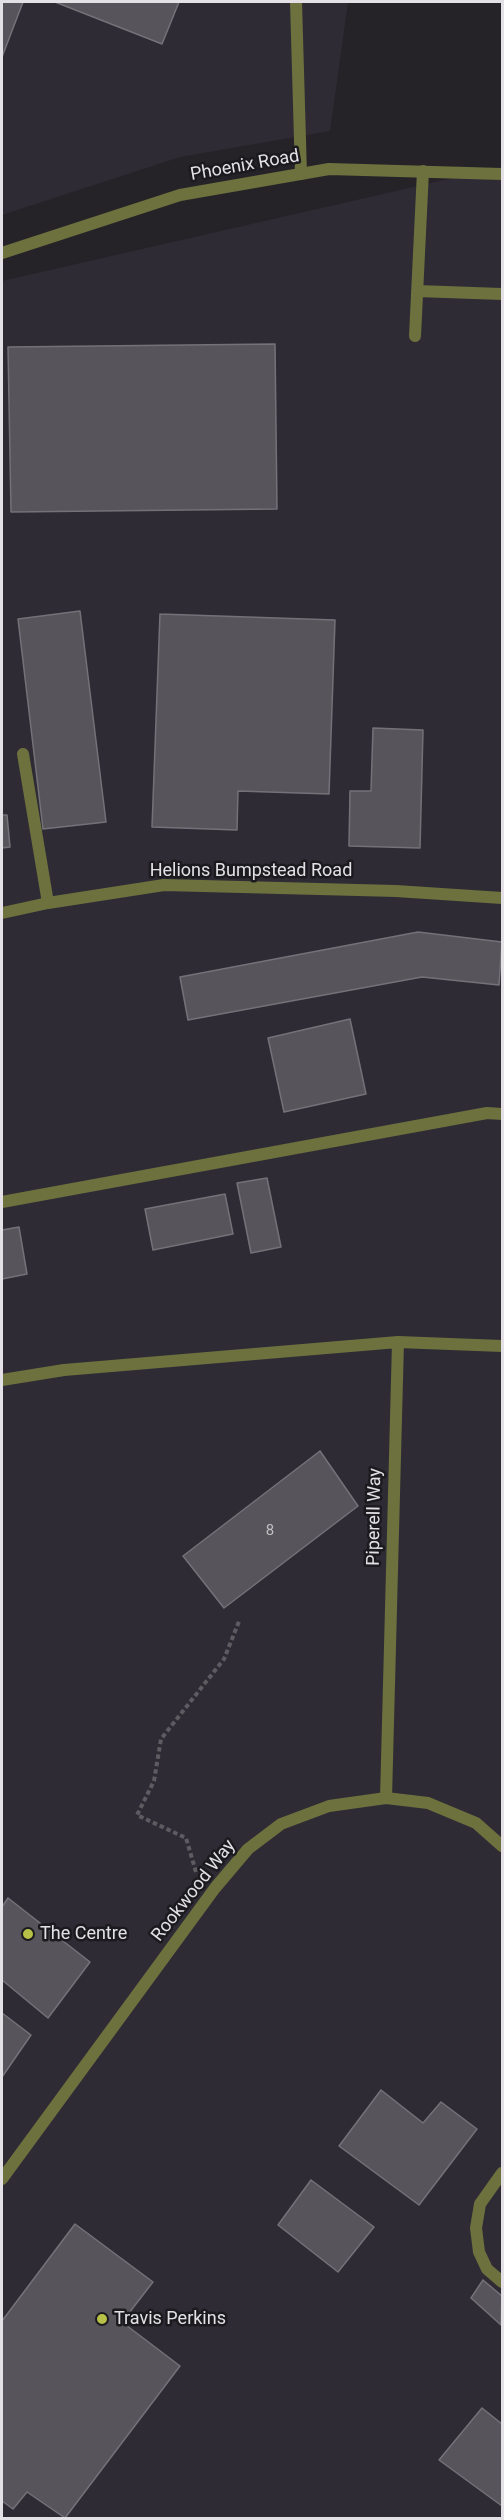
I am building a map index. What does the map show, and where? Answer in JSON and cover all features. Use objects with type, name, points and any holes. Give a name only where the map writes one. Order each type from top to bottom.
[{"type":"street","points":[[296,2],[301,174]]},
{"type":"street","name":"Phoenix Road","points":[[2,253],[180,195],[329,169],[502,174]]},
{"type":"street","points":[[415,336],[423,171]]},
{"type":"street","points":[[417,291],[502,294]]},
{"type":"street","points":[[23,754],[48,903]]},
{"type":"street","name":"Helions Bumpstead Road","points":[[2,913],[48,903],[164,885],[396,891],[502,898]]},
{"type":"street","points":[[2,1202],[487,1113],[502,1114]]},
{"type":"street","points":[[2,1380],[64,1371],[398,1342],[502,1346]]},
{"type":"street","name":"Piperell Way","points":[[386,1798],[398,1342]]},
{"type":"street","name":"Rookwood Way","points":[[2,2179],[215,1888],[248,1849],[281,1824],[329,1806],[386,1798],[428,1803],[476,1823],[502,1846]]},
{"type":"street","points":[[502,2173],[480,2204],[476,2228],[479,2252],[487,2269],[502,2282]]},
{"type":"path","points":[[197,1876],[186,1838],[137,1815],[153,1781],[161,1739],[224,1659],[240,1619]]},
{"type":"shaded area","points":[[2,2],[348,2],[330,131],[180,157],[2,215]]},
{"type":"shaded area","points":[[479,172],[502,174],[502,2518],[2,2518],[2,281]]},
{"type":"building","points":[[2,2],[23,2],[2,57]]},
{"type":"building","points":[[55,2],[179,2],[162,44]]},
{"type":"building","points":[[275,344],[277,509],[11,512],[8,347]]},
{"type":"building","points":[[80,611],[106,822],[43,829],[18,619]]},
{"type":"building","points":[[160,614],[335,620],[329,794],[238,791],[237,830],[152,827]]},
{"type":"building","points":[[373,728],[423,730],[420,848],[349,846],[350,791],[371,791]]},
{"type":"building","points":[[2,815],[7,815],[10,847],[2,848]]},
{"type":"building","points":[[418,932],[502,942],[499,985],[422,977],[188,1020],[180,977]]},
{"type":"building","points":[[350,1019],[366,1094],[284,1112],[268,1038]]},
{"type":"building","points":[[267,1178],[281,1247],[251,1253],[237,1183]]},
{"type":"building","points":[[225,1194],[233,1234],[153,1250],[145,1209]]},
{"type":"building","points":[[19,1227],[27,1274],[2,1279],[2,1230]]},
{"type":"building","points":[[320,1451],[358,1506],[224,1608],[183,1556]]},
{"type":"building","name":"The Centre","points":[[8,1898],[90,1962],[48,2018],[2,1980],[2,1907]]},
{"type":"building","points":[[2,2013],[31,2035],[2,2077]]},
{"type":"building","points":[[381,2090],[423,2123],[441,2102],[477,2129],[419,2205],[339,2146]]},
{"type":"building","points":[[311,2180],[374,2227],[338,2272],[278,2225]]},
{"type":"building","points":[[75,2224],[153,2282],[122,2322],[180,2366],[65,2518],[27,2492],[13,2509],[2,2501],[2,2321]]},
{"type":"building","points":[[483,2280],[502,2296],[501,2325],[471,2298]]},
{"type":"building","points":[[482,2408],[502,2424],[502,2506],[439,2460]]},
{"type":"place","name":"The Centre","points":[[28,1934]]},
{"type":"place","name":"Travis Perkins","points":[[102,2319]]}]
